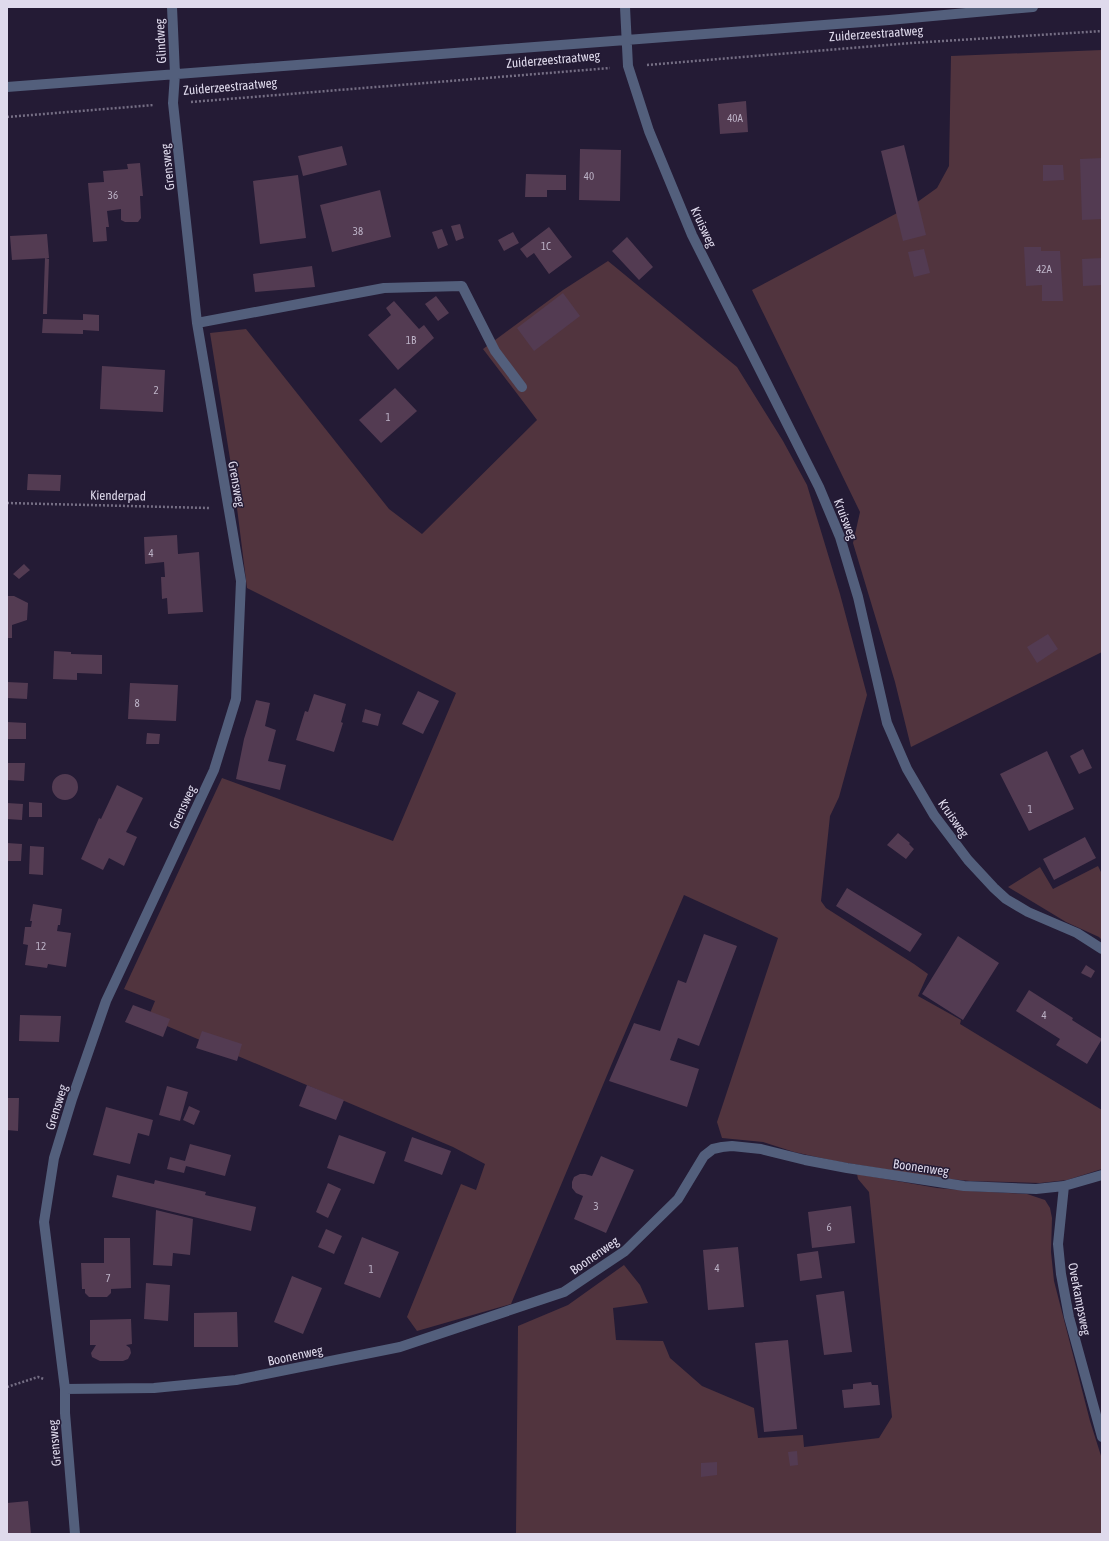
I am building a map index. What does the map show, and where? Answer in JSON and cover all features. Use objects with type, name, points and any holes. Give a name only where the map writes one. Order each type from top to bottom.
[{"type":"street","name":"Glindweg","points":[[172,7],[175,74]]},
{"type":"street","name":"Kruisweg","points":[[625,7],[628,66],[649,131],[692,235],[819,487],[840,537],[858,597],[887,723],[907,769],[934,815],[968,860],[994,888],[1006,899],[1028,912],[1077,933],[1102,949]]},
{"type":"street","name":"Zuiderzeestraatweg","points":[[7,87],[889,20],[1033,7]]},
{"type":"street","name":"Grensweg","points":[[75,1534],[65,1413],[65,1389],[44,1222],[54,1158],[72,1099],[106,1001],[214,770],[236,699],[241,581],[197,324],[174,103],[175,74]]},
{"type":"street","points":[[197,324],[384,288],[462,286],[495,351],[522,387]]},
{"type":"street","name":"Boonenweg","points":[[65,1389],[154,1388],[236,1380],[400,1347],[564,1292],[625,1251],[678,1199],[704,1156],[713,1149],[722,1147],[732,1146],[761,1149],[846,1168],[964,1186],[1036,1189],[1064,1186],[1102,1175]]},
{"type":"street","name":"Overkampsweg","points":[[1064,1186],[1058,1244],[1061,1274],[1069,1317],[1102,1437]]},
{"type":"path","name":"Zuiderzeestraatweg","points":[[7,117],[911,43],[1102,31]]},
{"type":"path","name":"Kienderpad","points":[[7,502],[228,508]]},
{"type":"path","points":[[7,1387],[38,1377],[65,1389]]},
{"type":"shaded area","points":[[1102,50],[1102,652],[911,747],[895,682],[853,543],[860,512],[752,290],[916,203],[937,188],[949,166],[951,56]]},
{"type":"shaded area","points":[[608,261],[737,367],[783,441],[807,485],[840,594],[867,695],[839,797],[830,816],[821,901],[826,908],[928,974],[918,996],[961,1020],[960,1024],[1102,1110],[1102,1169],[1067,1180],[1040,1183],[970,1181],[939,1178],[835,1161],[794,1152],[763,1142],[722,1138],[717,1122],[778,938],[684,895],[511,1304],[417,1331],[407,1317],[461,1184],[476,1190],[485,1164],[453,1147],[148,1018],[155,1001],[124,989],[222,778],[393,841],[456,693],[247,588],[234,484],[210,333],[246,329],[389,509],[422,534],[537,420],[483,349],[563,290]]},
{"type":"shaded area","points":[[1098,866],[1102,874],[1102,940],[1099,937],[1066,922],[1008,887],[1040,867],[1053,889]]},
{"type":"shaded area","points":[[857,1174],[937,1188],[1027,1194],[1045,1200],[1050,1208],[1052,1218],[1051,1252],[1054,1281],[1090,1421],[1102,1459],[1102,1534],[516,1534],[518,1326],[568,1305],[624,1265],[640,1285],[648,1303],[613,1308],[616,1340],[663,1341],[670,1358],[702,1386],[754,1408],[758,1438],[803,1435],[804,1447],[879,1438],[892,1417],[869,1192],[858,1179]]},
{"type":"building","points":[[746,101],[748,132],[720,134],[718,104]]},
{"type":"building","points":[[904,145],[926,235],[903,241],[881,151]]},
{"type":"building","points":[[342,146],[347,165],[303,176],[298,156]]},
{"type":"building","points":[[580,149],[621,150],[620,201],[579,200]]},
{"type":"building","points":[[1102,158],[1102,219],[1082,220],[1080,159]]},
{"type":"building","points":[[140,163],[143,196],[140,196],[141,218],[138,222],[125,222],[121,220],[121,209],[107,211],[109,227],[106,227],[107,241],[93,242],[88,183],[104,182],[103,171],[128,169],[127,164]]},
{"type":"building","points":[[1043,165],[1063,165],[1064,180],[1043,181]]},
{"type":"building","points":[[526,174],[566,175],[566,190],[547,190],[547,197],[525,197]]},
{"type":"building","points":[[298,175],[306,238],[260,244],[253,181]]},
{"type":"building","points":[[380,190],[391,237],[332,252],[320,205]]},
{"type":"building","points":[[460,224],[464,238],[456,241],[451,226]]},
{"type":"building","points":[[549,227],[572,257],[549,274],[534,253],[527,258],[520,249]]},
{"type":"building","points":[[442,229],[448,245],[438,249],[432,232]]},
{"type":"building","points":[[513,232],[519,243],[504,251],[498,240]]},
{"type":"building","points":[[47,234],[49,258],[12,260],[10,236]]},
{"type":"building","points":[[627,237],[653,267],[639,280],[612,251]]},
{"type":"building","points":[[1024,247],[1041,247],[1041,251],[1060,251],[1063,301],[1042,301],[1042,285],[1026,286]]},
{"type":"building","points":[[924,249],[930,273],[914,277],[908,252]]},
{"type":"building","points":[[45,258],[49,259],[47,314],[43,314]]},
{"type":"building","points":[[1102,258],[1102,285],[1083,286],[1082,259]]},
{"type":"building","points":[[312,266],[315,287],[255,292],[253,274]]},
{"type":"building","points":[[563,293],[580,316],[534,351],[517,328]]},
{"type":"building","points":[[436,296],[449,313],[438,321],[425,304]]},
{"type":"building","points":[[394,301],[419,329],[424,325],[434,338],[398,370],[368,335],[391,315],[386,308]]},
{"type":"building","points":[[83,314],[99,315],[99,331],[83,330],[83,334],[42,333],[43,319],[83,320]]},
{"type":"building","points":[[102,366],[165,370],[163,412],[100,409]]},
{"type":"building","points":[[395,388],[417,411],[381,443],[359,420]]},
{"type":"building","points":[[28,474],[61,475],[60,491],[27,490]]},
{"type":"building","points":[[177,535],[178,554],[199,552],[203,612],[168,614],[167,598],[162,599],[161,577],[165,577],[164,562],[145,564],[144,537]]},
{"type":"building","points":[[24,564],[30,570],[19,579],[13,574]]},
{"type":"building","points":[[7,596],[14,596],[28,603],[27,620],[12,625],[12,638],[7,638]]},
{"type":"building","points":[[1048,634],[1058,649],[1037,663],[1027,647]]},
{"type":"building","points":[[54,651],[71,652],[71,654],[102,655],[102,674],[77,673],[77,680],[53,679]]},
{"type":"building","points":[[7,682],[28,683],[27,699],[7,698]]},
{"type":"building","points":[[130,683],[178,685],[176,721],[128,719]]},
{"type":"building","points":[[418,691],[439,701],[423,734],[402,724]]},
{"type":"building","points":[[314,694],[346,704],[341,722],[343,723],[334,752],[296,740],[305,711],[308,712]]},
{"type":"building","points":[[256,700],[270,703],[265,726],[276,730],[268,761],[286,765],[280,790],[236,779],[244,739]]},
{"type":"building","points":[[365,709],[381,714],[378,726],[362,722]]},
{"type":"building","points":[[7,722],[26,723],[26,739],[7,739]]},
{"type":"building","points":[[147,733],[160,734],[159,744],[146,744]]},
{"type":"building","points":[[1083,749],[1092,768],[1079,774],[1070,756]]},
{"type":"building","points":[[1047,751],[1074,809],[1029,831],[1000,774]]},
{"type":"building","points":[[7,763],[25,763],[24,781],[7,780]]},
{"type":"building","points":[[65,774],[74,778],[78,787],[74,796],[65,800],[56,796],[52,787],[56,778]]},
{"type":"building","points":[[117,785],[143,798],[126,832],[137,837],[124,866],[109,858],[103,870],[81,859],[99,818],[101,819]]},
{"type":"building","points":[[29,802],[42,803],[42,817],[29,817]]},
{"type":"building","points":[[7,803],[23,804],[22,820],[7,819]]},
{"type":"building","points":[[898,833],[910,843],[909,844],[914,849],[906,859],[887,845]]},
{"type":"building","points":[[1085,837],[1096,858],[1054,880],[1043,859]]},
{"type":"building","points":[[7,843],[22,844],[21,861],[7,861]]},
{"type":"building","points":[[30,846],[44,847],[43,875],[29,874]]},
{"type":"building","points":[[847,888],[922,934],[910,952],[836,906]]},
{"type":"building","points":[[33,904],[62,909],[60,925],[58,925],[57,931],[71,933],[66,967],[48,964],[47,968],[25,965],[28,945],[23,944],[25,927],[31,927],[32,921],[30,921]]},
{"type":"building","points":[[704,934],[737,946],[699,1046],[678,1038],[670,1060],[699,1069],[687,1107],[609,1081],[634,1023],[660,1031],[678,980],[686,983]]},
{"type":"building","points":[[958,936],[999,963],[963,1020],[922,994]]},
{"type":"building","points":[[1086,965],[1095,971],[1091,978],[1081,973]]},
{"type":"building","points":[[1029,990],[1073,1018],[1072,1020],[1102,1039],[1087,1064],[1056,1045],[1060,1039],[1016,1011]]},
{"type":"building","points":[[133,1005],[170,1019],[163,1037],[125,1022]]},
{"type":"building","points":[[20,1015],[61,1016],[59,1042],[19,1041]]},
{"type":"building","points":[[202,1031],[242,1044],[237,1061],[196,1048]]},
{"type":"building","points":[[307,1085],[344,1100],[336,1120],[299,1106]]},
{"type":"building","points":[[167,1086],[188,1092],[180,1121],[159,1115]]},
{"type":"building","points":[[7,1098],[19,1098],[18,1131],[7,1130]]},
{"type":"building","points":[[189,1106],[200,1111],[194,1125],[183,1120]]},
{"type":"building","points":[[106,1107],[153,1120],[149,1136],[138,1133],[130,1164],[93,1155]]},
{"type":"building","points":[[339,1135],[386,1152],[374,1184],[327,1168]]},
{"type":"building","points":[[412,1137],[451,1151],[442,1175],[404,1161]]},
{"type":"building","points":[[190,1144],[231,1155],[225,1176],[186,1166],[184,1173],[167,1169],[170,1157],[185,1161]]},
{"type":"building","points":[[601,1156],[634,1170],[606,1233],[574,1219],[583,1196],[576,1193],[572,1188],[574,1177],[580,1174],[592,1176]]},
{"type":"building","points":[[117,1175],[154,1184],[155,1180],[206,1192],[205,1195],[256,1207],[251,1231],[112,1197]]},
{"type":"building","points":[[328,1183],[341,1189],[328,1218],[316,1212]]},
{"type":"building","points":[[851,1206],[855,1243],[812,1248],[808,1212]]},
{"type":"building","points":[[156,1210],[193,1219],[190,1255],[173,1253],[172,1266],[153,1265]]},
{"type":"building","points":[[326,1229],[342,1236],[334,1254],[318,1247]]},
{"type":"building","points":[[362,1237],[399,1252],[380,1298],[344,1284]]},
{"type":"building","points":[[104,1238],[130,1238],[131,1288],[111,1289],[111,1293],[107,1297],[89,1297],[85,1293],[85,1289],[82,1289],[81,1263],[104,1263]]},
{"type":"building","points":[[738,1247],[744,1307],[708,1310],[703,1250]]},
{"type":"building","points":[[818,1251],[822,1278],[800,1281],[797,1254]]},
{"type":"building","points":[[292,1276],[322,1288],[303,1334],[274,1322]]},
{"type":"building","points":[[146,1283],[170,1285],[168,1321],[144,1319]]},
{"type":"building","points":[[844,1291],[852,1352],[824,1355],[816,1295]]},
{"type":"building","points":[[237,1312],[238,1347],[194,1347],[194,1313]]},
{"type":"building","points":[[131,1319],[132,1344],[126,1345],[130,1348],[131,1353],[128,1359],[123,1361],[100,1361],[92,1357],[91,1353],[96,1345],[90,1345],[90,1320]]},
{"type":"building","points":[[788,1340],[797,1429],[764,1432],[755,1343]]},
{"type":"building","points":[[871,1382],[872,1385],[878,1385],[880,1405],[844,1408],[842,1390],[853,1389],[853,1384]]},
{"type":"building","points":[[797,1451],[798,1465],[790,1466],[788,1452]]},
{"type":"building","points":[[717,1462],[717,1475],[701,1477],[701,1463]]},
{"type":"building","points":[[28,1501],[31,1534],[7,1534],[7,1503]]}]
